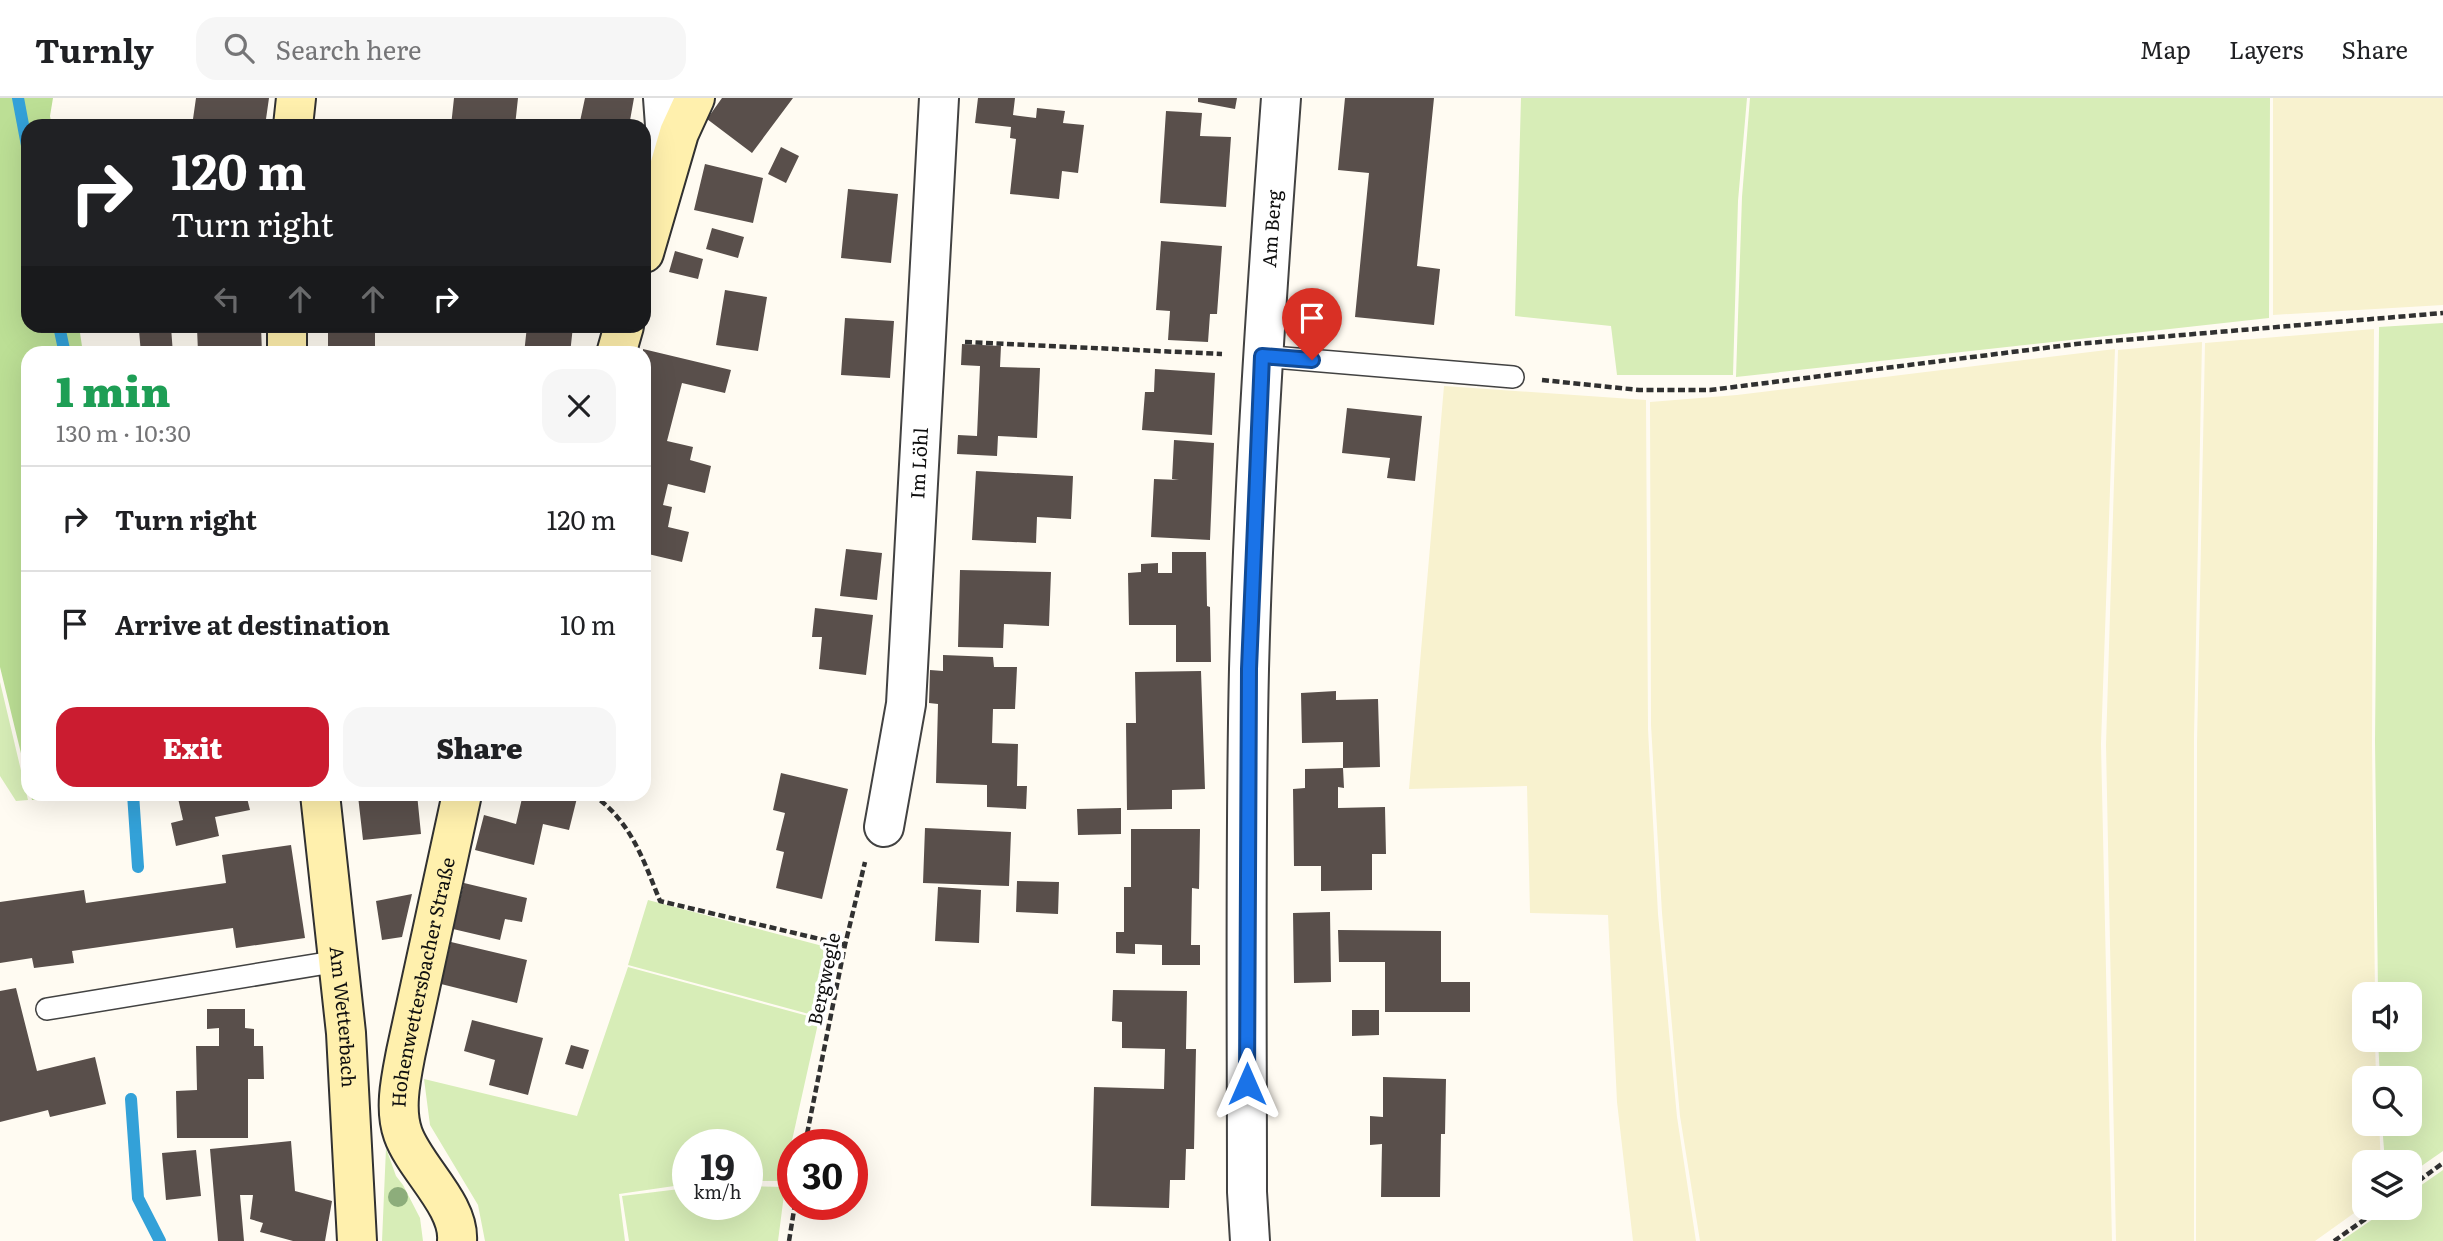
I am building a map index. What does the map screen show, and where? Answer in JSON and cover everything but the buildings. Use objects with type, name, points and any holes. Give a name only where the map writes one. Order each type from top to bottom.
[{"type":"street","points":[[294,119],[296,98]]},
{"type":"street","points":[[663,98],[668,167]]},
{"type":"street","points":[[651,228],[679,133],[695,98]]},
{"type":"street","name":"Im Löhl","points":[[884,827],[906,704],[940,98]]},
{"type":"street","name":"Am Berg","points":[[1250,1241],[1247,1192],[1249,669],[1262,356],[1281,98]]},
{"type":"street","name":"Am Wetterbach","points":[[321,801],[346,1033],[357,1241]]},
{"type":"street","name":"Hohenwettersbacher Straße","points":[[457,1241],[458,1233],[446,1202],[406,1141],[399,1113],[406,1052],[461,801]]},
{"type":"lane","points":[[1262,356],[1513,377]]},
{"type":"lane","points":[[47,1009],[339,961]]},
{"type":"path","points":[[1513,377],[1639,390],[1710,390],[2076,344],[2443,313]]},
{"type":"path","points":[[926,340],[1262,356]]},
{"type":"path","points":[[600,801],[621,818],[639,850],[660,901],[845,944]]},
{"type":"path","name":"Bergwegle","points":[[808,1129],[845,944],[872,833],[884,827]]},
{"type":"path","points":[[2422,1178],[2443,1163]]},
{"type":"path","points":[[789,1241],[792,1220]]},
{"type":"path","points":[[2334,1241],[2364,1220]]},
{"type":"shaded area","points":[[2273,98],[2443,98],[2443,305],[2273,315]]},
{"type":"shaded area","points":[[2374,329],[2372,744],[2375,982],[2352,982],[2352,1052],[2375,1052],[2376,1066],[2352,1066],[2352,1136],[2380,1136],[2380,1150],[2352,1150],[2352,1215],[2315,1241],[2196,1241],[2197,744],[2205,343]]},
{"type":"shaded area","points":[[2202,342],[2194,737],[2194,1241],[2116,1241],[2106,745],[2118,350]]},
{"type":"shaded area","points":[[2115,349],[2101,744],[2112,1241],[1700,1241],[1680,1116],[1662,913],[1651,725],[1650,402],[1737,395]]},
{"type":"shaded area","points":[[1444,386],[1646,400],[1648,729],[1658,914],[1677,1117],[1696,1241],[1633,1241],[1617,1102],[1608,915],[1530,913],[1527,786],[1409,789]]},
{"type":"green space","points":[[0,98],[53,98],[51,119],[21,119],[21,333],[80,333],[82,346],[21,346],[21,753],[0,667]]},
{"type":"green space","points":[[1521,98],[1747,98],[1738,201],[1733,375],[1617,375],[1611,326],[1515,316]]},
{"type":"green space","points":[[1750,98],[2270,98],[2269,318],[1736,377],[1742,197]]},
{"type":"green space","points":[[2443,323],[2443,1151],[2422,1166],[2422,1150],[2384,1150],[2383,1136],[2422,1136],[2422,1066],[2379,1066],[2379,1052],[2422,1052],[2422,982],[2378,982],[2375,741],[2379,327]]},
{"type":"green space","points":[[0,682],[21,770],[21,801],[16,801],[0,776]]},
{"type":"green space","points":[[648,900],[834,949],[820,1017],[628,965]]},
{"type":"green space","points":[[628,967],[819,1019],[795,1129],[777,1129],[777,1181],[763,1181],[763,1129],[672,1129],[672,1186],[619,1194],[625,1241],[485,1241],[478,1205],[430,1125],[424,1079],[577,1116]]},
{"type":"green space","points":[[386,1148],[396,1176],[420,1218],[423,1241],[382,1241]]},
{"type":"green space","points":[[2443,1170],[2443,1241],[2341,1241],[2372,1220],[2422,1220],[2422,1185]]},
{"type":"green space","points":[[763,1186],[777,1187],[777,1220],[781,1220],[778,1241],[629,1241],[622,1196],[672,1190],[672,1220],[763,1220]]},
{"type":"waterway","points":[[18,98],[22,119]]},
{"type":"waterway","points":[[60,333],[63,346]]},
{"type":"waterway","points":[[133,801],[138,867]]},
{"type":"waterway","points":[[131,1099],[138,1198],[160,1241]]},
{"type":"route","points":[[1247,1084],[1249,669],[1262,356],[1312,360]]}]
